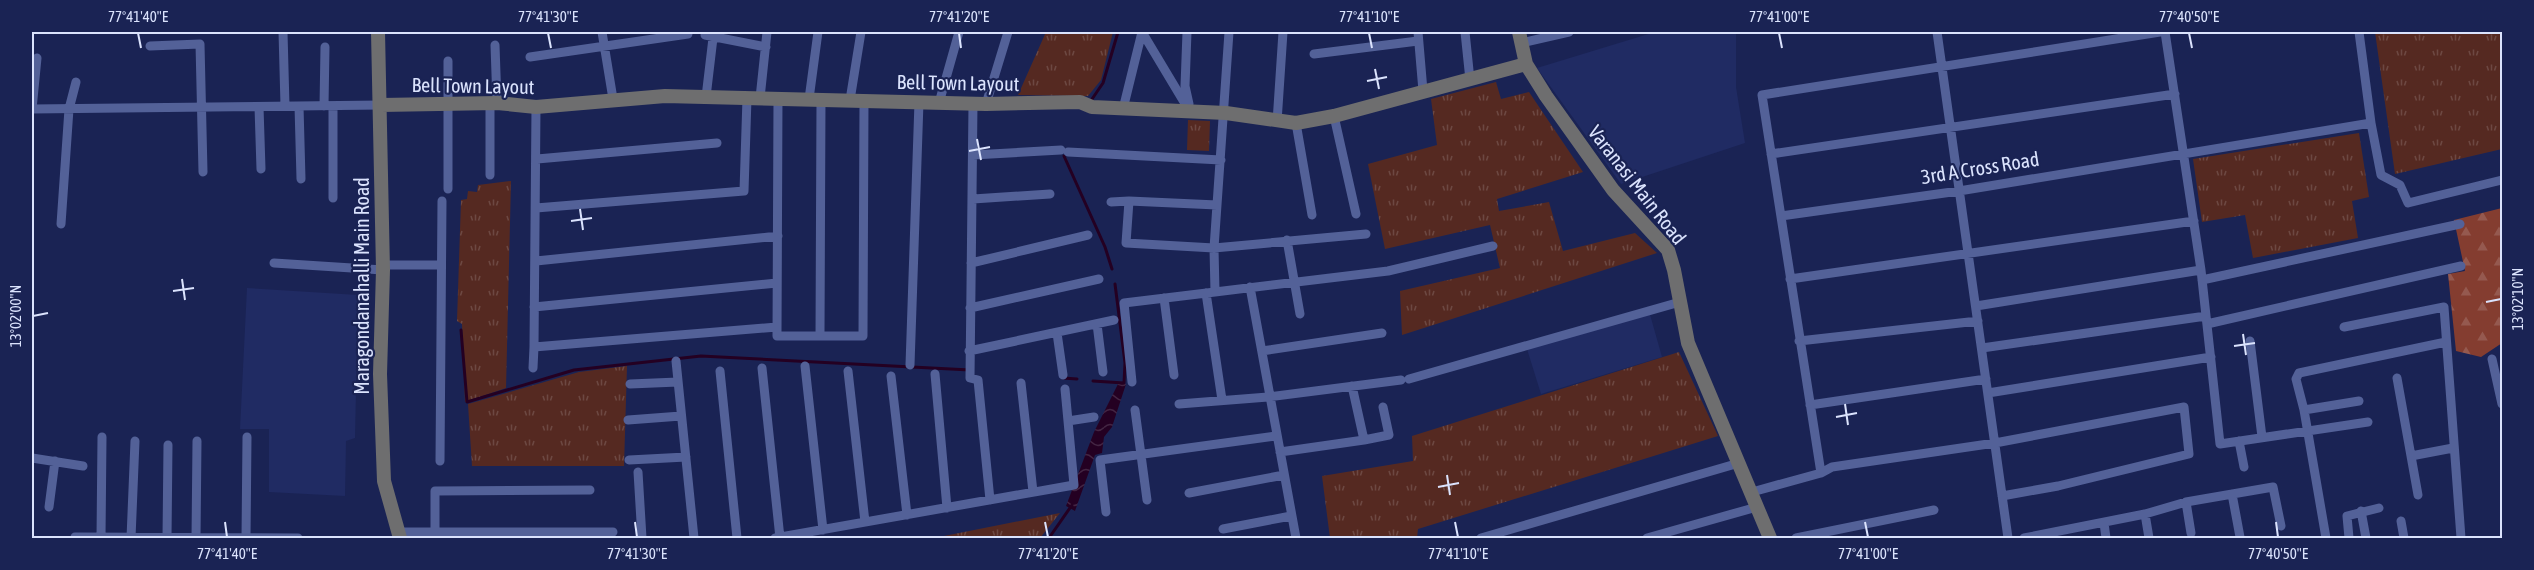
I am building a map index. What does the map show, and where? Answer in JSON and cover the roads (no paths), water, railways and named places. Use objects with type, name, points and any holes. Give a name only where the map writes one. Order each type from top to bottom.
[{"type":"street","points":[[283,32],[285,106]]},
{"type":"street","name":"Maragondanahalli Main Road","points":[[378,32],[383,267],[380,374],[384,481],[399,535]]},
{"type":"street","points":[[602,32],[613,99]]},
{"type":"street","points":[[536,208],[744,191],[754,98],[768,32]]},
{"type":"street","points":[[818,32],[815,99],[820,336]]},
{"type":"street","points":[[778,99],[777,336],[863,336],[857,101],[861,32]]},
{"type":"street","points":[[939,103],[959,32]]},
{"type":"street","points":[[990,500],[978,380],[970,373],[973,155],[980,104],[1008,32]]},
{"type":"street","points":[[1123,109],[1142,32]]},
{"type":"street","points":[[1142,32],[1190,112]]},
{"type":"street","points":[[1187,32],[1185,86],[1190,112]]},
{"type":"street","points":[[1222,400],[1211,292],[1226,113],[1229,32]]},
{"type":"street","points":[[1277,122],[1283,32]]},
{"type":"street","points":[[1465,32],[1470,80]]},
{"type":"street","points":[[1520,37],[1569,32]]},
{"type":"street","points":[[1937,32],[2008,538]]},
{"type":"street","points":[[1821,473],[1762,95],[2163,32],[2175,94],[2194,221],[2220,444],[2368,422]]},
{"type":"street","points":[[2359,32],[2371,123],[2381,175],[2400,185],[2408,203],[2502,180]]},
{"type":"street","points":[[530,57],[688,34]]},
{"type":"street","points":[[706,97],[709,36],[766,48]]},
{"type":"street","points":[[1314,54],[1418,36],[1423,91]]},
{"type":"street","name":"Varanasi Main Road","points":[[1520,37],[1526,64],[1588,158],[1613,190],[1668,250],[1688,343],[1770,538]]},
{"type":"street","points":[[150,46],[200,44],[203,172]]},
{"type":"street","points":[[490,175],[495,45]]},
{"type":"street","points":[[325,47],[333,198]]},
{"type":"street","points":[[37,58],[32,109],[381,105]]},
{"type":"street","points":[[448,61],[448,189]]},
{"type":"street","name":"Bell Town Layout","points":[[381,105],[448,102],[536,107],[613,99],[706,97],[815,99],[1086,105],[1123,109],[1226,113],[1296,123],[1334,116],[1526,64]]},
{"type":"street","points":[[61,224],[69,109],[76,81]]},
{"type":"street","points":[[1771,154],[2175,94]]},
{"type":"street","points":[[910,365],[919,102]]},
{"type":"street","points":[[299,106],[301,179]]},
{"type":"street","points":[[260,107],[261,169]]},
{"type":"street","points":[[533,368],[536,107]]},
{"type":"street","points":[[1334,116],[1356,214]]},
{"type":"street","points":[[1296,123],[1312,215]]},
{"type":"street","name":"3rd A Cross Road","points":[[1781,216],[1959,191],[2184,152],[2371,123]]},
{"type":"street","points":[[537,159],[717,143]]},
{"type":"street","points":[[973,155],[1064,151],[1221,160]]},
{"type":"street","points":[[973,199],[1050,194]]},
{"type":"street","points":[[440,461],[442,201]]},
{"type":"street","points":[[1128,201],[1126,243],[1214,248],[1366,234]]},
{"type":"street","points":[[1111,202],[1217,205]]},
{"type":"street","points":[[1790,279],[2194,221]]},
{"type":"street","points":[[1976,306],[2201,275],[2460,224]]},
{"type":"street","points":[[970,263],[1088,235]]},
{"type":"street","points":[[536,261],[778,236]]},
{"type":"street","points":[[1287,240],[1300,314]]},
{"type":"street","points":[[1132,382],[1124,303],[1295,280],[1388,271],[1493,246]]},
{"type":"street","points":[[274,263],[383,267],[441,265]]},
{"type":"street","points":[[1982,348],[2206,320],[2461,266]]},
{"type":"street","points":[[970,308],[1100,279]]},
{"type":"street","points":[[534,307],[777,282]]},
{"type":"street","points":[[1250,287],[1268,397],[1296,538]]},
{"type":"street","points":[[1164,298],[1174,375]]},
{"type":"street","points":[[1179,404],[1268,397],[1405,379],[1680,302]]},
{"type":"street","points":[[2344,327],[2444,307],[2461,538]]},
{"type":"street","points":[[969,351],[1113,320]]},
{"type":"street","points":[[1799,341],[1978,321]]},
{"type":"street","points":[[1096,324],[1103,372]]},
{"type":"street","points":[[534,347],[777,327]]},
{"type":"street","points":[[1057,333],[1063,375]]},
{"type":"street","points":[[1262,351],[1382,333]]},
{"type":"street","points":[[2250,341],[2262,437]]},
{"type":"street","points":[[2326,538],[2304,410],[2296,379],[2299,374],[2446,342]]},
{"type":"street","points":[[1988,393],[2211,357]]},
{"type":"street","points":[[2492,359],[2502,404]]},
{"type":"street","points":[[675,361],[694,538]]},
{"type":"street","points":[[805,366],[823,530]]},
{"type":"street","points":[[762,368],[780,538]]},
{"type":"street","points":[[720,371],[737,538]]},
{"type":"street","points":[[848,371],[865,522]]},
{"type":"street","points":[[935,374],[947,508]]},
{"type":"street","points":[[891,376],[907,515]]},
{"type":"street","points":[[2397,378],[2418,495]]},
{"type":"street","points":[[1810,405],[1986,379]]},
{"type":"street","points":[[630,384],[678,382]]},
{"type":"street","points":[[1021,383],[1034,492]]},
{"type":"street","points":[[1352,386],[1364,440]]},
{"type":"street","points":[[775,538],[1074,485],[1065,388]]},
{"type":"street","points":[[2304,410],[2359,401]]},
{"type":"street","points":[[1280,452],[1389,435],[1383,407]]},
{"type":"street","points":[[1752,492],[1821,473],[1832,467],[1995,443],[2184,407],[2189,454],[2058,486],[2002,496]]},
{"type":"street","points":[[1135,410],[1147,500]]},
{"type":"street","points":[[628,420],[681,417]]},
{"type":"street","points":[[1068,421],[1094,417]]},
{"type":"street","points":[[1106,512],[1100,460],[1276,436]]},
{"type":"street","points":[[101,538],[102,437]]},
{"type":"street","points":[[246,538],[247,437]]},
{"type":"street","points":[[131,538],[135,441]]},
{"type":"street","points":[[196,538],[197,441]]},
{"type":"street","points":[[2239,441],[2244,468]]},
{"type":"street","points":[[167,538],[168,445]]},
{"type":"street","points":[[2411,456],[2453,448]]},
{"type":"street","points":[[32,458],[83,466]]},
{"type":"street","points":[[629,460],[686,458]]},
{"type":"street","points":[[49,507],[55,461]]},
{"type":"street","points":[[1481,538],[1739,463]]},
{"type":"street","points":[[638,472],[642,538]]},
{"type":"street","points":[[1189,493],[1284,475]]},
{"type":"street","points":[[2024,538],[2145,514],[2186,502],[2273,487],[2281,526]]},
{"type":"street","points":[[435,533],[435,490],[590,490]]},
{"type":"street","points":[[2232,494],[2240,537]]},
{"type":"street","points":[[2186,502],[2191,534]]},
{"type":"street","points":[[1647,538],[1757,507]]},
{"type":"street","points":[[2349,538],[2347,516],[2379,508]]},
{"type":"street","points":[[1796,538],[1934,510]]},
{"type":"street","points":[[2361,511],[2366,538]]},
{"type":"street","points":[[2145,514],[2149,538]]},
{"type":"street","points":[[1223,529],[1292,516]]},
{"type":"street","points":[[2401,521],[2404,538]]},
{"type":"street","points":[[2104,523],[2106,538]]},
{"type":"street","points":[[399,535],[613,531]]},
{"type":"street","points":[[75,537],[298,538]]},
{"type":"water","points":[[1118,384],[1126,384],[1112,427],[1104,437],[1102,453],[1095,455],[1075,511],[1066,506],[1094,432]]},
{"type":"waterway","points":[[1090,102],[1103,83],[1118,32]]},
{"type":"waterway","points":[[1064,156],[1105,247],[1112,269]]},
{"type":"waterway","points":[[1115,284],[1125,363],[1124,383]]},
{"type":"waterway","points":[[461,330],[467,402],[574,370],[701,356],[970,370]]},
{"type":"waterway","points":[[1063,378],[1077,379]]},
{"type":"waterway","points":[[1093,381],[1124,383]]},
{"type":"waterway","points":[[1049,538],[1072,505]]}]
